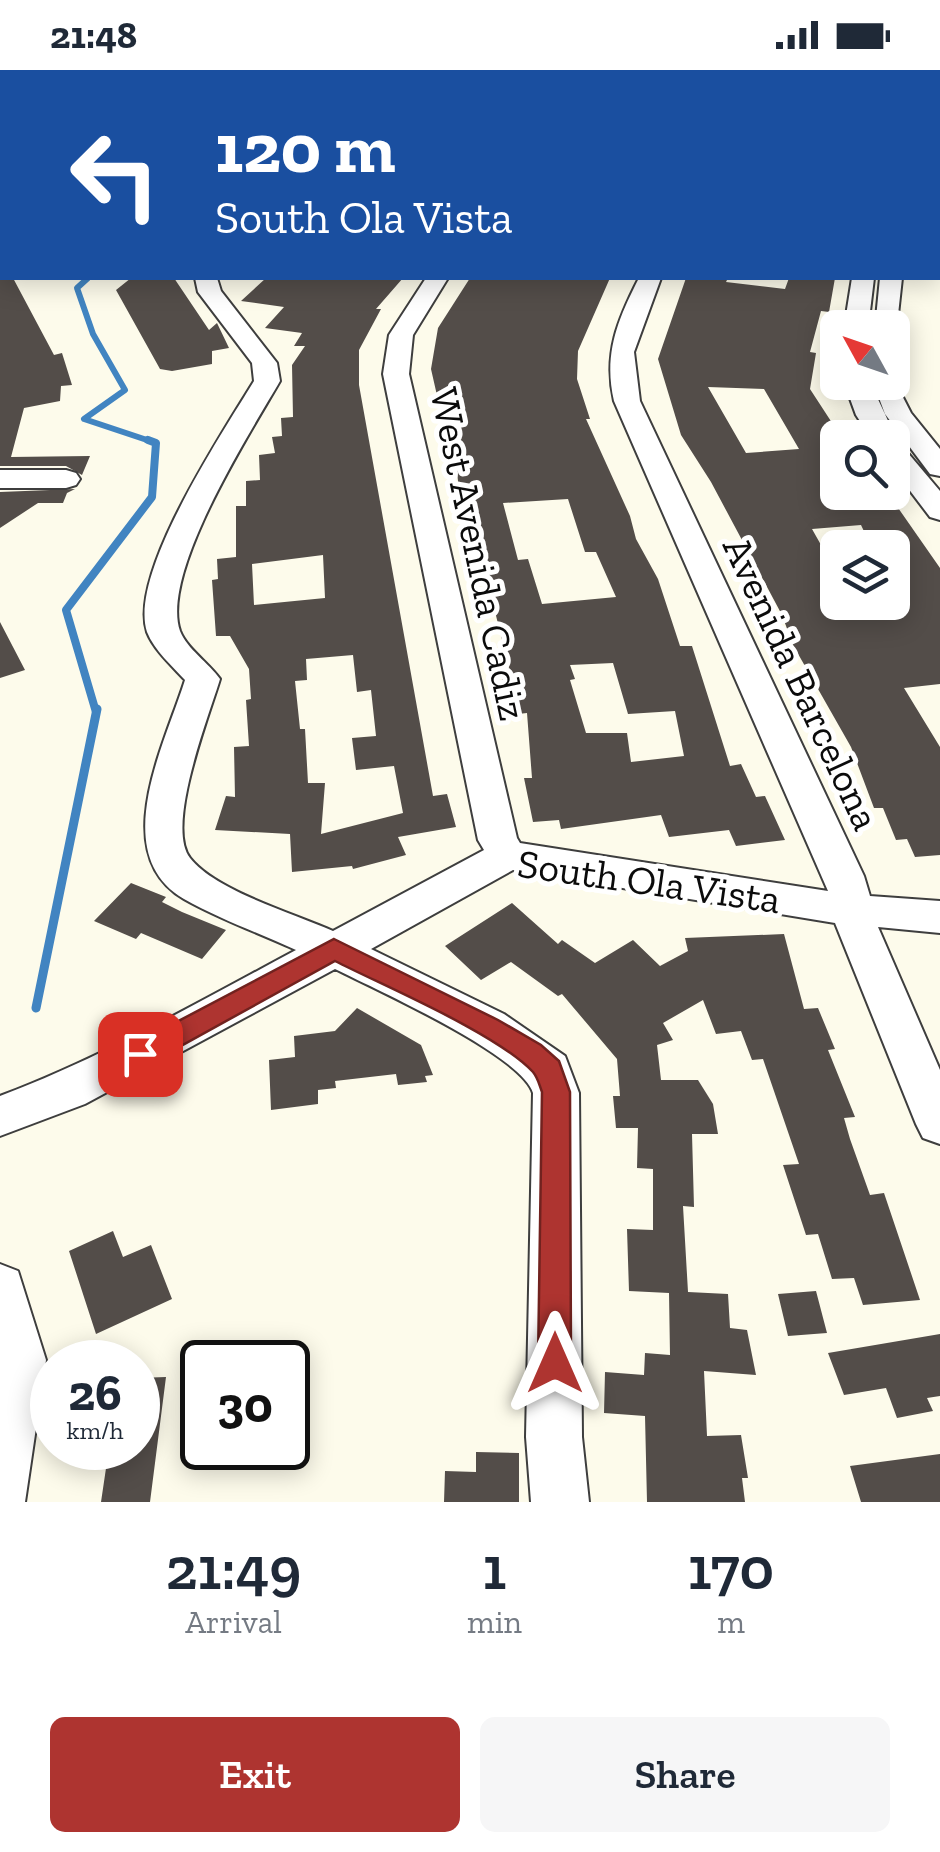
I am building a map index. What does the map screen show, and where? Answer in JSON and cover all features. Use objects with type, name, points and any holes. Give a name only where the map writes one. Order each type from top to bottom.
[{"type":"street","points":[[207,280],[210,292],[264,363],[267,381],[199,496],[160,598],[163,630],[203,679],[166,799],[162,831],[168,860],[195,887],[334,949],[488,1027],[549,1069],[556,1092],[554,1437],[560,1502]]},
{"type":"street","name":"West Avenida Cadiz","points":[[436,280],[401,335],[396,374],[498,840],[508,855]]},
{"type":"street","name":"Avenida Barcelona","points":[[649,280],[622,340],[618,372],[627,401],[844,876],[860,937],[940,1124]]},
{"type":"street","points":[[859,310],[863,280]]},
{"type":"street","points":[[889,310],[892,280]]},
{"type":"street","points":[[863,400],[868,415],[879,420]]},
{"type":"street","points":[[910,442],[940,468]]},
{"type":"street","points":[[910,471],[940,511]]},
{"type":"street","points":[[2,496],[66,479]]},
{"type":"street","name":"South Ola Vista","points":[[0,1116],[87,1082],[508,855],[852,910],[940,917]]},
{"type":"street","points":[[0,1288],[20,1360],[0,1492]]},
{"type":"building","points":[[0,280],[14,280],[54,355],[62,353],[72,385],[61,386],[60,401],[24,408],[11,457],[90,456],[82,475],[66,466],[0,466]]},
{"type":"building","points":[[128,280],[175,280],[209,330],[217,323],[229,348],[212,351],[212,364],[172,371],[160,369],[116,290]]},
{"type":"building","points":[[264,280],[401,280],[376,309],[381,309],[359,350],[359,385],[433,796],[447,794],[456,827],[398,837],[406,855],[353,869],[352,866],[292,872],[290,834],[215,830],[226,796],[235,797],[234,747],[249,746],[246,700],[251,699],[249,669],[230,636],[216,636],[212,580],[218,579],[217,559],[236,557],[236,506],[246,506],[246,481],[260,480],[259,455],[275,453],[272,437],[282,436],[281,418],[293,417],[292,365],[305,346],[294,346],[302,333],[265,328],[284,307],[241,301]],"holes":[[[323,555],[325,598],[254,605],[252,564]],[[353,655],[357,692],[371,690],[376,736],[352,738],[356,770],[394,766],[403,813],[321,834],[325,783],[308,783],[305,729],[300,729],[295,681],[307,680],[306,659]]]},
{"type":"building","points":[[469,280],[609,280],[578,351],[577,379],[590,419],[586,419],[630,516],[636,539],[658,579],[680,646],[692,646],[730,766],[741,764],[756,797],[765,796],[785,840],[736,846],[729,830],[669,837],[661,815],[561,829],[559,820],[533,822],[524,778],[532,778],[527,713],[509,715],[500,668],[509,668],[474,527],[462,521],[455,451],[448,444],[431,369],[438,328]],"holes":[[[568,499],[585,552],[596,552],[616,597],[542,604],[528,559],[518,560],[503,503]],[[613,663],[628,714],[675,711],[684,756],[631,762],[627,733],[586,733],[570,680],[575,679],[570,665]]]},
{"type":"building","points":[[685,280],[727,280],[785,289],[788,280],[835,280],[829,310],[820,310],[810,352],[816,353],[810,389],[830,420],[820,420],[820,510],[900,510],[940,568],[940,684],[904,688],[940,747],[940,855],[915,857],[907,839],[896,840],[883,808],[874,808],[851,747],[793,645],[782,615],[711,482],[681,435],[658,359]],"holes":[[[708,387],[764,389],[799,449],[746,453]]]},
{"type":"building","points":[[75,489],[67,493],[63,503],[38,503],[0,528],[0,492]]},
{"type":"building","points":[[0,622],[25,670],[0,678]]},
{"type":"building","points":[[131,883],[166,897],[162,902],[182,912],[226,930],[202,959],[141,933],[136,939],[94,921]]},
{"type":"building","points":[[512,903],[558,944],[562,940],[595,963],[633,940],[660,966],[688,951],[685,938],[784,934],[804,1009],[818,1008],[835,1049],[828,1050],[855,1117],[844,1118],[850,1139],[870,1195],[884,1193],[920,1300],[863,1305],[854,1278],[832,1279],[818,1234],[806,1235],[783,1165],[799,1164],[763,1059],[752,1060],[741,1031],[716,1034],[703,1000],[663,1023],[673,1040],[657,1045],[661,1080],[698,1080],[713,1104],[718,1134],[692,1134],[694,1207],[683,1206],[688,1292],[728,1294],[730,1328],[747,1330],[756,1375],[704,1371],[707,1436],[741,1435],[748,1478],[742,1478],[745,1502],[647,1502],[645,1416],[604,1413],[605,1372],[644,1375],[645,1353],[670,1355],[669,1293],[629,1291],[627,1229],[653,1230],[653,1169],[637,1168],[638,1128],[616,1128],[613,1096],[620,1096],[617,1059],[562,994],[558,996],[511,962],[481,980],[445,946]]},
{"type":"building","points":[[357,1008],[421,1045],[433,1075],[425,1076],[427,1082],[398,1085],[396,1074],[335,1081],[336,1088],[318,1090],[318,1104],[271,1110],[269,1060],[295,1057],[294,1036],[335,1031]]},
{"type":"building","points":[[113,1231],[123,1257],[151,1245],[172,1299],[96,1334],[69,1251]]},
{"type":"building","points":[[816,1291],[827,1333],[788,1336],[778,1294]]},
{"type":"building","points":[[940,1334],[940,1396],[927,1398],[933,1411],[897,1418],[886,1388],[844,1395],[828,1353]]},
{"type":"building","points":[[160,1377],[166,1377],[160,1424]]},
{"type":"building","points":[[476,1452],[519,1453],[519,1502],[444,1502],[445,1471],[476,1472]]},
{"type":"building","points":[[940,1454],[940,1502],[861,1502],[850,1466]]},
{"type":"building","points":[[106,1470],[154,1470],[150,1502],[101,1502]]},
{"type":"waterway","points":[[86,280],[77,288],[93,334],[125,390],[84,419],[156,443]]},
{"type":"waterway","points":[[148,440],[156,443]]},
{"type":"waterway","points":[[96,712],[66,610],[152,497],[156,443]]},
{"type":"waterway","points":[[36,1008],[97,709]]},
{"type":"route","points":[[140,1054],[334,949],[531,1053],[549,1069],[556,1092],[555,1363]]}]
